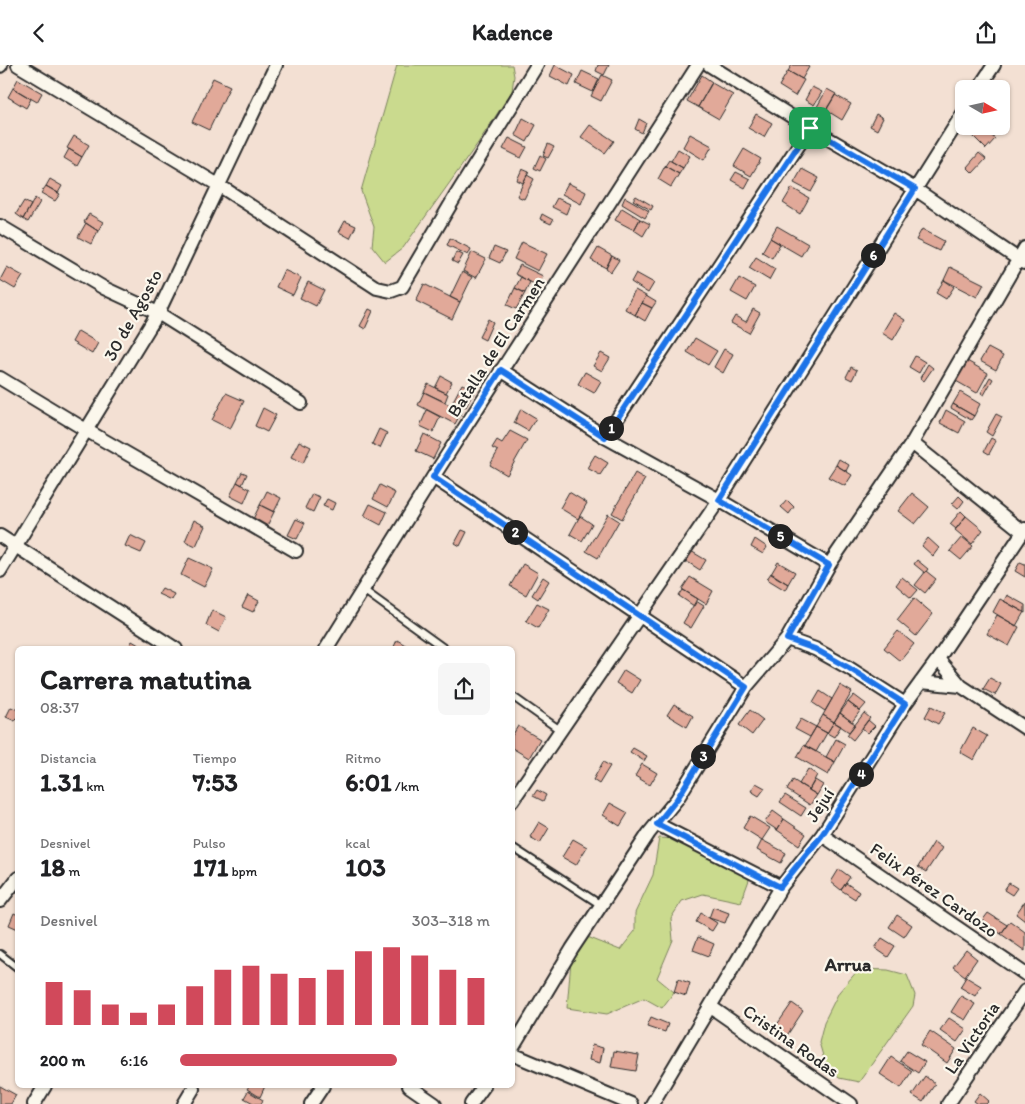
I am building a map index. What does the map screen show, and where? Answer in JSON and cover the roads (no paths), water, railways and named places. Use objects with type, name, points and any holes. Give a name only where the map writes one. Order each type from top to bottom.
[{"type":"street","points":[[18,65],[220,186],[378,288],[391,291],[402,287],[537,65]]},
{"type":"street","name":"30 de Agosto","points":[[0,571],[158,313],[276,65]]},
{"type":"street","name":"Batalla de El Carmen","points":[[328,646],[501,370],[698,65]]},
{"type":"street","points":[[709,65],[810,128],[915,189],[1022,261]]},
{"type":"street","points":[[984,80],[994,65]]},
{"type":"street","points":[[515,797],[719,500],[955,126]]},
{"type":"street","points":[[605,437],[810,128]]},
{"type":"street","points":[[0,226],[104,288],[158,313],[301,403]]},
{"type":"street","points":[[515,1044],[572,949],[657,824],[677,799],[746,687],[787,639],[829,565],[912,443],[1022,261],[1025,247]]},
{"type":"street","points":[[501,370],[605,437],[719,500],[829,565]]},
{"type":"street","points":[[0,378],[296,551]]},
{"type":"street","points":[[912,443],[1024,531]]},
{"type":"street","points":[[433,477],[746,687]]},
{"type":"street","name":"Jejuí","points":[[652,1104],[711,1007],[780,887],[822,835],[905,704],[938,659],[1024,531]]},
{"type":"street","points":[[0,536],[168,646]]},
{"type":"street","points":[[787,639],[824,654],[905,704]]},
{"type":"street","points":[[938,659],[961,686],[1025,728]]},
{"type":"street","points":[[921,682],[961,686]]},
{"type":"street","points":[[657,824],[780,887]]},
{"type":"street","name":"Felix Pérez Cardozo","points":[[822,835],[1025,974]]},
{"type":"street","points":[[0,901],[15,882]]},
{"type":"street","name":"La Victoria","points":[[948,1104],[1025,991]]},
{"type":"street","name":"Cristina Rodas","points":[[711,1007],[851,1104]]},
{"type":"street","points":[[515,1055],[632,1104]]},
{"type":"street","points":[[34,1104],[44,1088]]},
{"type":"street","points":[[184,1104],[192,1088]]},
{"type":"street","points":[[311,1104],[322,1088]]},
{"type":"street","points":[[412,1088],[435,1104]]},
{"type":"street","points":[[471,1104],[483,1088]]},
{"type":"lane","points":[[362,589],[441,646]]},
{"type":"lane","points":[[515,698],[560,730]]},
{"type":"lane","points":[[515,849],[601,905]]},
{"type":"lane","points":[[0,954],[15,966]]},
{"type":"district","name":"Arrua","points":[[848,964]]}]
